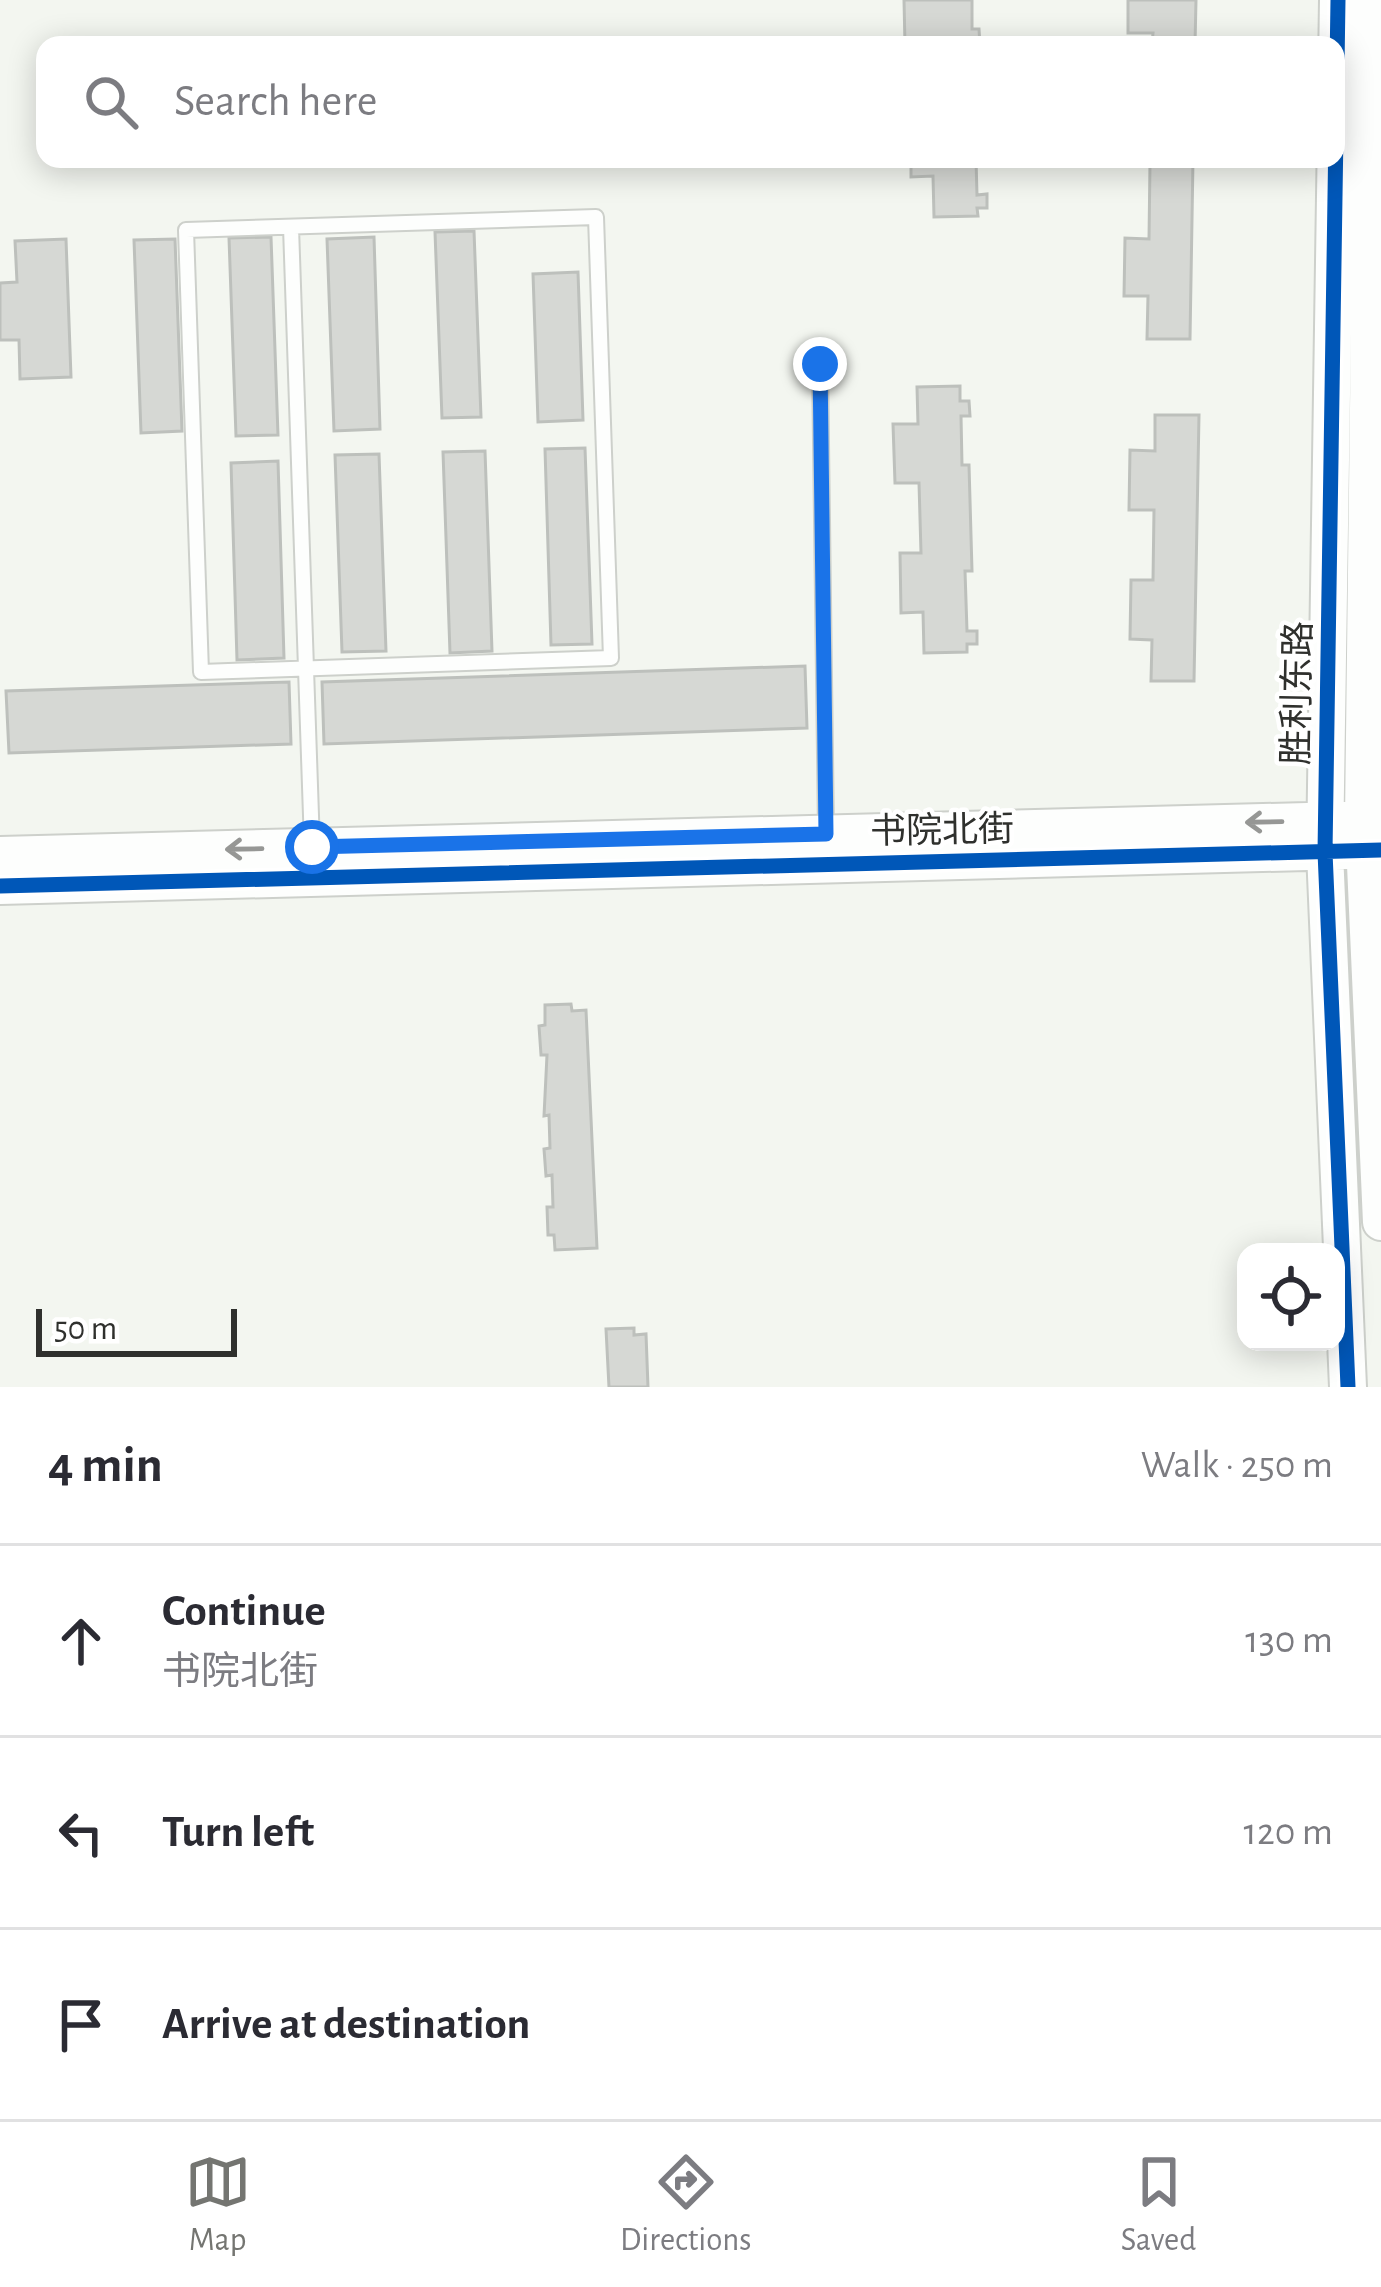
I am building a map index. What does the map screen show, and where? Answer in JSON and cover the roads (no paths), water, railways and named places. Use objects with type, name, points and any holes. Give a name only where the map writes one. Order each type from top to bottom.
[{"type":"street","name":"胜利东路","points":[[1338,0],[1339,36]]},
{"type":"street","name":"胜利东路","points":[[1348,1387],[1373,0]]},
{"type":"street","name":"胜利东路","points":[[1342,168],[1357,835],[1381,1222]]},
{"type":"street","name":"书院北街","points":[[0,855],[826,834],[1357,835]]},
{"type":"street","name":"书院北街","points":[[0,886],[1357,835]]},
{"type":"lane","points":[[596,217],[610,658],[306,668],[201,672],[186,230],[596,217]]},
{"type":"lane","points":[[291,227],[312,847]]},
{"type":"lane","points":[[820,364],[826,834]]}]
